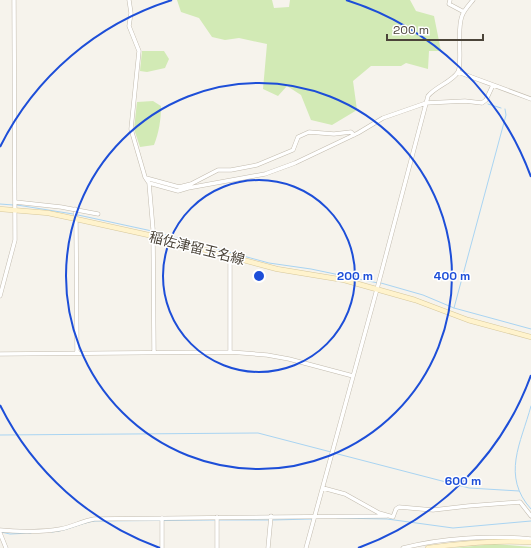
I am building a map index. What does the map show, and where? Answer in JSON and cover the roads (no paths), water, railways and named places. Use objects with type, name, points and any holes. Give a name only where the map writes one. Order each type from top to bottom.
[{"type":"main road","name":"稲佐津留玉名線","points":[[0,209],[48,213],[153,233],[230,257],[277,269],[378,285],[468,320],[531,337]]},
{"type":"main road","points":[[428,548],[493,541],[531,542]]},
{"type":"street","points":[[0,296],[2,280],[15,240],[14,0]]},
{"type":"street","points":[[129,0],[131,13],[129,26],[139,51],[131,129],[149,183],[153,233],[154,352]]},
{"type":"street","points":[[450,0],[449,4],[464,12]]},
{"type":"street","points":[[306,548],[333,453],[428,96],[432,91],[458,72],[459,33],[462,16],[472,0]]},
{"type":"street","points":[[458,72],[531,99]]},
{"type":"street","points":[[149,183],[178,191],[265,174],[295,163],[383,118],[426,103],[465,101],[482,104],[486,100],[493,85]]},
{"type":"street","points":[[146,177],[179,187],[191,184],[218,170],[231,170],[257,165],[274,159],[293,150],[298,137],[309,132],[334,134],[351,132],[354,134]]},
{"type":"street","points":[[14,202],[75,209],[98,214]]},
{"type":"street","points":[[75,209],[77,353]]},
{"type":"street","points":[[230,257],[230,352]]},
{"type":"street","points":[[0,354],[230,352],[267,355],[289,359],[353,376]]},
{"type":"street","points":[[323,488],[345,494],[387,516]]},
{"type":"street","points":[[0,530],[14,531],[60,529],[84,520],[94,519],[271,519],[315,516],[393,517],[396,509],[399,507],[433,510],[520,502],[531,516]]},
{"type":"street","points":[[217,519],[217,548]]},
{"type":"street","points":[[268,548],[271,519]]},
{"type":"street","points":[[162,520],[162,548]]},
{"type":"street","points":[[0,534],[6,548]]},
{"type":"street","points":[[403,548],[422,544],[478,538],[513,537],[531,539]]},
{"type":"waterway","points":[[488,104],[501,108]]},
{"type":"waterway","points":[[454,308],[506,115],[505,109]]},
{"type":"waterway","points":[[0,204],[13,205]]},
{"type":"waterway","points":[[17,205],[73,214]]},
{"type":"waterway","points":[[78,215],[152,231]]},
{"type":"waterway","points":[[155,232],[269,263],[311,269],[378,283]]},
{"type":"waterway","points":[[381,283],[423,295],[454,308],[531,329]]},
{"type":"waterway","points":[[531,406],[519,446],[515,472],[517,484],[522,497],[531,509]]},
{"type":"waterway","points":[[0,435],[258,433],[331,452]]},
{"type":"waterway","points":[[334,453],[469,488],[519,491]]},
{"type":"waterway","points":[[337,518],[387,519],[453,528],[531,521]]},
{"type":"waterway","points":[[273,520],[312,519]]},
{"type":"waterway","points":[[52,532],[95,521],[216,520]]},
{"type":"waterway","points":[[219,520],[270,520]]},
{"type":"waterway","points":[[1,532],[10,534],[31,533]]}]
